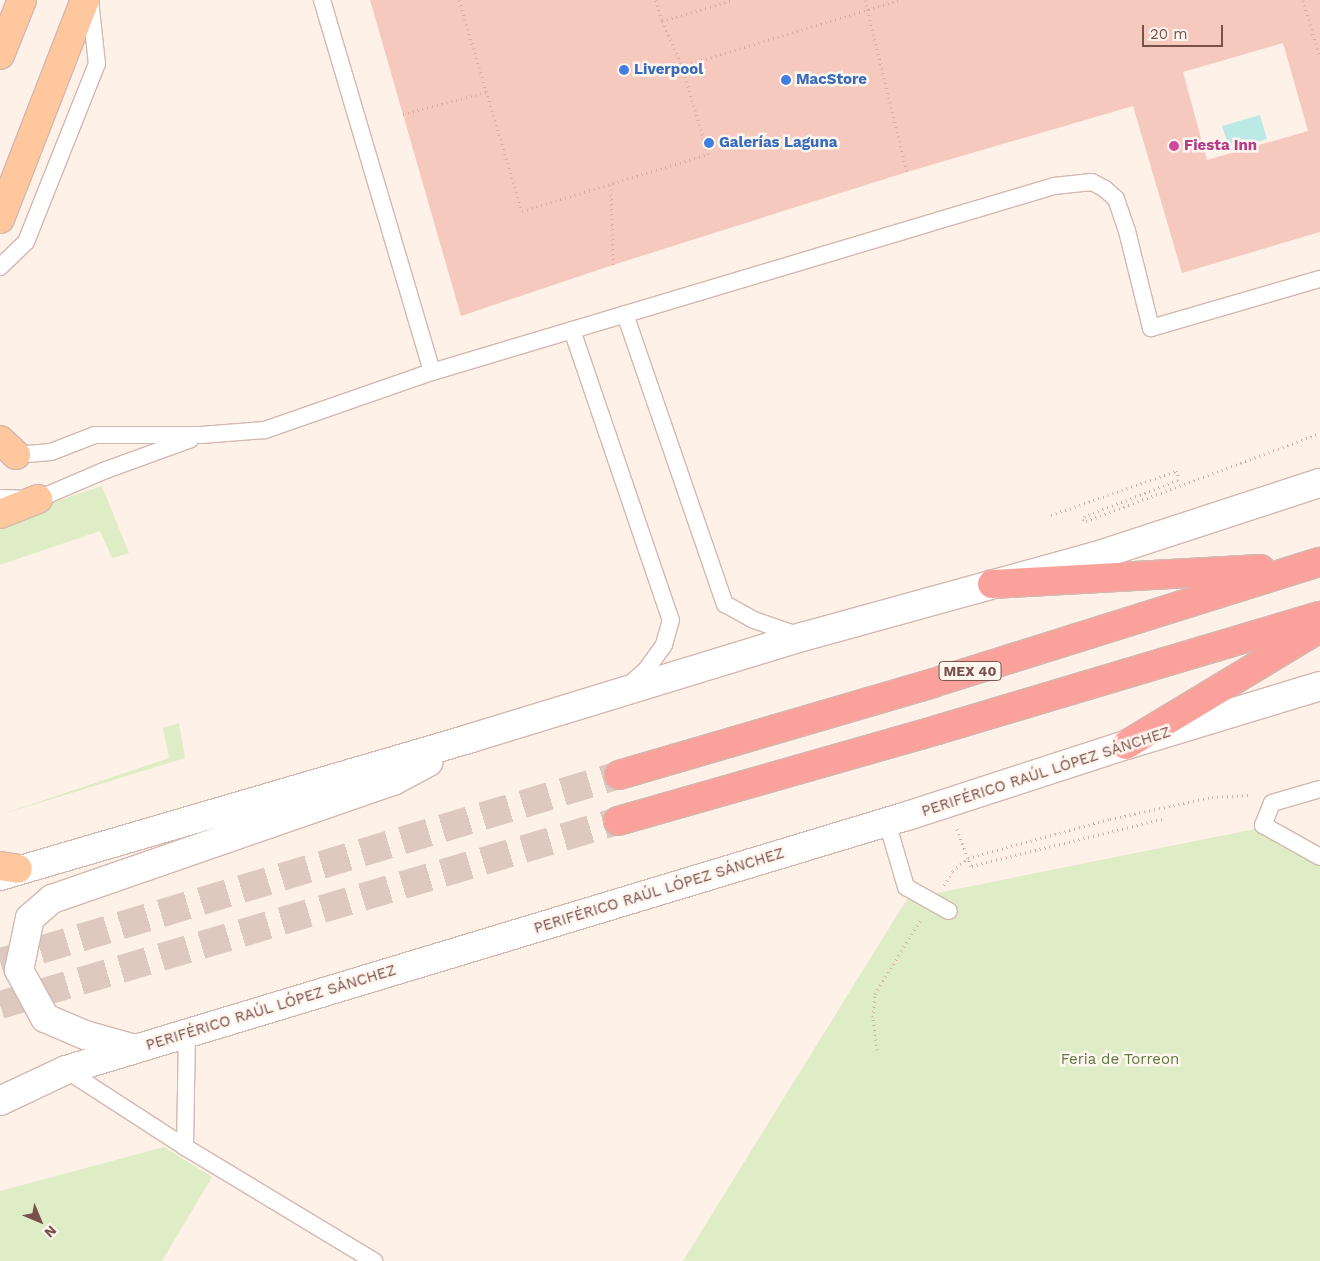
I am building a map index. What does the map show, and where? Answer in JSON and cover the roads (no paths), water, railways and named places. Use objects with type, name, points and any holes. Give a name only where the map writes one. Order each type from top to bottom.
[{"type":"highway","points":[[992,584],[1311,564]]},
{"type":"highway","name":"MEX 40","points":[[619,775],[933,683],[1311,564]]},
{"type":"highway","points":[[618,821],[956,725],[1320,616]]},
{"type":"highway","points":[[1126,745],[1320,628]]},
{"type":"main road","points":[[0,55],[22,0]]},
{"type":"main road","points":[[0,219],[85,0]]},
{"type":"main road","points":[[6,870],[468,739],[802,637],[1092,557],[1318,483]]},
{"type":"main road","points":[[0,514],[38,499]]},
{"type":"main road","name":"PERIFÉRICO RAÚL LÓPEZ SÁNCHEZ","points":[[0,1101],[66,1070],[946,804],[1126,745],[1320,686]]},
{"type":"main road","points":[[135,1049],[85,1035],[45,1018],[19,970],[30,918],[52,898],[393,781],[468,739]]},
{"type":"lane","points":[[0,267],[26,242],[97,64],[90,0]]},
{"type":"lane","points":[[322,0],[432,372]]},
{"type":"lane","points":[[5,448],[51,452],[95,435],[201,435],[264,430],[432,372],[1054,186],[1092,182],[1105,189],[1116,199],[1127,231],[1151,328],[1320,279]]},
{"type":"lane","points":[[625,314],[725,604],[754,620],[802,637]]},
{"type":"lane","points":[[572,330],[671,620],[664,645],[646,670],[614,695]]},
{"type":"lane","points":[[0,498],[38,499],[106,470],[201,435]]},
{"type":"lane","points":[[1320,789],[1272,803],[1263,825],[1320,857]]},
{"type":"lane","points":[[887,822],[906,887],[949,911]]},
{"type":"lane","points":[[185,1147],[187,1033]]},
{"type":"lane","points":[[66,1070],[185,1147],[374,1261]]},
{"type":"water","points":[[1260,115],[1267,139],[1230,150],[1222,126]]},
{"type":"tunnel","points":[[0,962],[619,775]]},
{"type":"tunnel","points":[[0,1005],[618,821]]},
{"type":"place","name":"Liverpool","points":[[624,70]]},
{"type":"place","name":"MacStore","points":[[786,80]]},
{"type":"place","name":"Galerías Laguna","points":[[709,143]]},
{"type":"place","name":"Fiesta Inn","points":[[1174,146]]},
{"type":"park label","name":"Feria de Torreon","points":[[1120,1060]]}]
